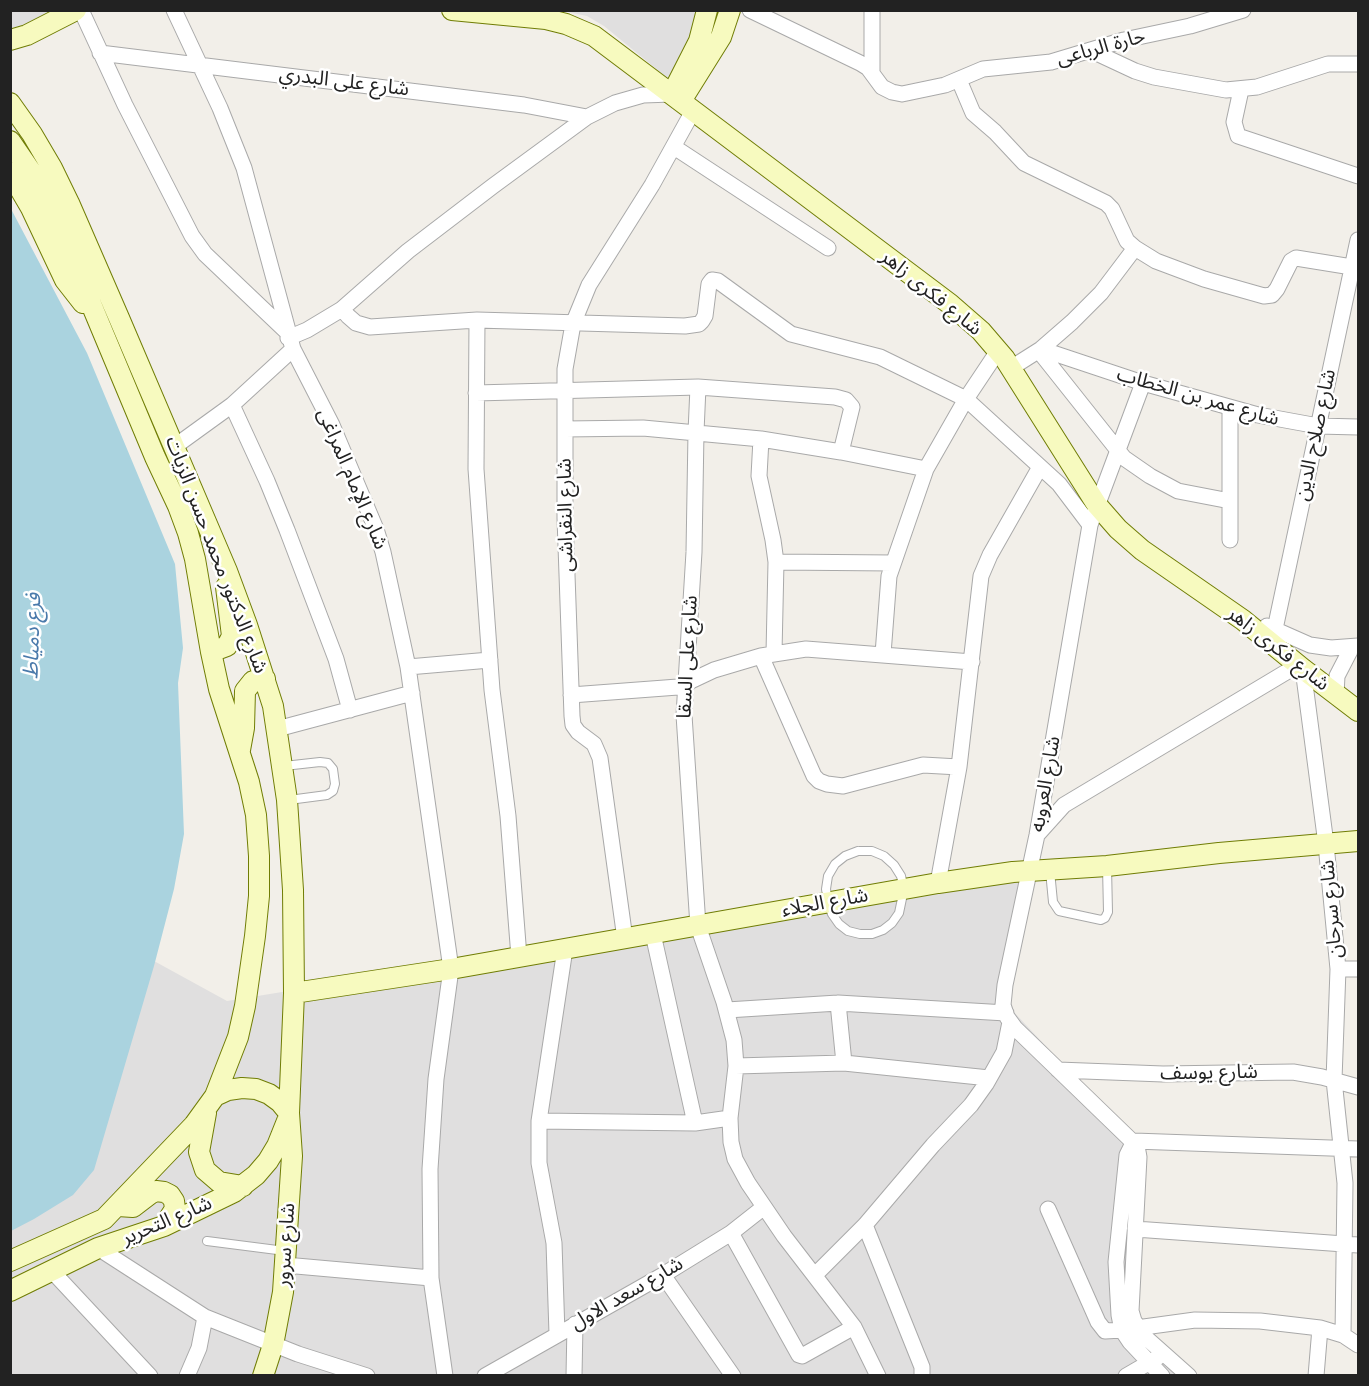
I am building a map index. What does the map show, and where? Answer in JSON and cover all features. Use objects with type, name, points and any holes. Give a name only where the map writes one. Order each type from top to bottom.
[{"type":"street","points":[[10,40],[27,36],[76,10]]},
{"type":"street","points":[[81,10],[192,236],[205,254],[289,339]]},
{"type":"street","name":"شارع الإمام المراغى","points":[[174,10],[244,168],[289,339],[332,425],[376,529],[384,552],[408,667],[451,969],[436,1079],[430,1169],[430,1278],[446,1376]]},
{"type":"street","name":"شارع فكرى زاهر","points":[[452,10],[548,15],[603,42],[950,304],[981,331],[1011,368],[1097,505],[1118,529],[1142,550],[1243,620],[1359,711]]},
{"type":"street","points":[[682,102],[707,10]]},
{"type":"street","points":[[682,102],[722,37],[730,10]]},
{"type":"street","name":"حارة الرباعى","points":[[750,10],[855,61],[872,72],[882,87],[897,93],[931,89],[983,69],[1042,63],[1135,37],[1200,24],[1243,10]]},
{"type":"street","points":[[872,10],[872,72]]},
{"type":"street","points":[[1090,50],[1135,72],[1174,82],[1226,90],[1257,87],[1328,64],[1359,64]]},
{"type":"street","name":"شارع على البدري","points":[[100,52],[512,104],[587,117]]},
{"type":"street","points":[[958,80],[973,113],[995,132],[1014,155],[1036,171],[1106,203],[1112,209],[1127,241],[1156,261],[1204,279],[1264,296],[1272,295],[1291,261],[1296,258],[1356,268]]},
{"type":"street","points":[[1241,90],[1234,122],[1238,136],[1359,176]]},
{"type":"street","points":[[174,447],[232,405],[289,339],[342,309],[418,244],[587,117],[615,103],[642,95],[682,102]]},
{"type":"street","name":"شارع النقراشى","points":[[626,939],[600,758],[594,744],[578,732],[573,725],[565,518],[565,369],[573,324],[589,285],[674,147],[682,102]]},
{"type":"street","name":"شارع الدكتور محمد حسن الزيات","points":[[10,103],[32,134],[69,203],[227,571],[265,679],[283,766],[293,890],[294,993],[289,1113]]},
{"type":"street","name":"شارع الدكتور محمد حسن الزيات","points":[[10,141],[34,176],[51,208],[188,533],[201,586],[211,652],[225,710],[240,750],[256,814],[260,856],[259,896],[245,1006],[235,1047],[211,1101]]},
{"type":"street","points":[[674,147],[828,248]]},
{"type":"street","points":[[12,178],[65,280],[96,316]]},
{"type":"street","name":"شارع صلاح الدين","points":[[1275,630],[1318,426],[1356,268],[1359,240]]},
{"type":"street","points":[[1011,368],[1040,350],[1092,303],[1135,248]]},
{"type":"street","points":[[342,309],[356,323],[370,327],[477,320],[685,326],[699,324],[705,316],[709,284],[712,280],[717,281],[791,334],[879,357],[966,399],[1059,484],[1090,525]]},
{"type":"street","points":[[477,320],[476,470],[489,660],[508,816],[519,957]]},
{"type":"street","points":[[1040,350],[1132,465],[1168,486],[1191,494],[1230,501]]},
{"type":"street","name":"شارع عمر بن الخطاب","points":[[1040,350],[1230,408],[1288,422],[1318,426],[1359,427]]},
{"type":"street","points":[[883,654],[889,576],[926,469],[966,399],[998,351]]},
{"type":"street","name":"شارع العروبه","points":[[815,1275],[865,1225],[970,1105],[1004,1052],[1008,1017],[1003,1005],[1005,985],[1037,835],[1090,525],[1143,383]]},
{"type":"street","points":[[476,393],[698,387],[846,399],[852,407],[841,452]]},
{"type":"street","name":"شارع على السقا","points":[[698,387],[694,552],[684,715],[699,926],[727,1010],[734,1040],[736,1066],[730,1118],[731,1142],[735,1159],[764,1207],[854,1327],[878,1376]]},
{"type":"street","points":[[232,405],[287,530],[329,640],[351,710]]},
{"type":"street","points":[[1230,408],[1230,540]]},
{"type":"street","points":[[565,429],[643,428],[761,439],[926,469]]},
{"type":"street","points":[[761,439],[759,476],[776,562],[768,655],[814,776],[827,784],[843,786],[923,765],[959,767]]},
{"type":"street","points":[[938,883],[959,767],[981,576],[990,555],[1040,467]]},
{"type":"street","points":[[776,562],[893,563]]},
{"type":"street","points":[[211,652],[227,646],[232,636],[226,595],[227,571]]},
{"type":"street","points":[[1243,620],[1275,630],[1310,645],[1331,648],[1355,647]]},
{"type":"street","points":[[1336,694],[1339,670],[1355,647]]},
{"type":"street","points":[[571,695],[662,689],[685,685],[714,670],[768,655],[806,649],[972,662]]},
{"type":"street","points":[[408,667],[489,660]]},
{"type":"street","points":[[1037,835],[1064,805],[1300,667]]},
{"type":"street","name":"شارع سرحان","points":[[1300,667],[1326,844],[1338,969],[1334,1080],[1352,1244],[1352,1279],[1343,1335]]},
{"type":"street","points":[[240,750],[244,728],[245,691],[253,681],[265,679]]},
{"type":"street","points":[[277,729],[412,693]]},
{"type":"street","name":"شارع الجلاء","points":[[294,993],[565,950],[938,883],[1030,871],[1107,866],[1219,852],[1359,841]]},
{"type":"street","points":[[653,934],[695,1123]]},
{"type":"street","points":[[557,1334],[554,1243],[539,1163],[539,1121],[565,950]]},
{"type":"street","points":[[1338,969],[1359,969]]},
{"type":"street","points":[[838,1003],[844,1064]]},
{"type":"street","points":[[727,1010],[838,1003],[1008,1017],[1058,1070],[1134,1141],[1139,1157],[1131,1302],[1134,1321],[1130,1329]]},
{"type":"street","points":[[736,1066],[844,1064],[989,1078]]},
{"type":"street","name":"شارع يوسف","points":[[1058,1070],[1162,1074],[1293,1072],[1359,1087]]},
{"type":"street","points":[[243,1186],[219,1182],[205,1170],[201,1161],[200,1143],[211,1101],[228,1090],[256,1089],[280,1102],[289,1113]]},
{"type":"street","name":"شارع التحرير","points":[[10,1261],[104,1219],[194,1125],[211,1101]]},
{"type":"street","name":"شارع التحرير","points":[[10,1291],[98,1248],[164,1226],[243,1186],[268,1161],[284,1130],[289,1113]]},
{"type":"street","name":"شارع سرور","points":[[263,1376],[273,1345],[283,1292],[292,1156],[289,1113]]},
{"type":"street","points":[[539,1121],[695,1123],[730,1118]]},
{"type":"street","points":[[1134,1141],[1359,1149]]},
{"type":"street","points":[[1134,1141],[1127,1155],[1116,1262],[1116,1296],[1130,1329],[1130,1342],[1162,1376]]},
{"type":"street","points":[[118,1206],[133,1207],[156,1191],[164,1192],[174,1201],[175,1209],[164,1226]]},
{"type":"street","name":"شارع سعد الاول","points":[[491,1374],[663,1275],[731,1233],[764,1207]]},
{"type":"street","points":[[1048,1209],[1101,1327],[1110,1332],[1195,1320],[1227,1319],[1320,1328],[1343,1335],[1359,1344]]},
{"type":"street","points":[[865,1225],[922,1367],[922,1376]]},
{"type":"street","points":[[1135,1229],[1352,1244]]},
{"type":"street","points":[[731,1233],[798,1355],[802,1356],[854,1327]]},
{"type":"street","points":[[98,1248],[204,1317],[273,1345],[367,1376]]},
{"type":"street","points":[[285,1258],[430,1278]]},
{"type":"street","points":[[52,1271],[150,1376]]},
{"type":"street","points":[[663,1275],[733,1376]]},
{"type":"street","points":[[187,1376],[200,1348],[204,1317]]},
{"type":"street","points":[[574,1376],[575,1324]]},
{"type":"street","points":[[1316,1376],[1320,1328]]},
{"type":"street","points":[[1130,1329],[1189,1376]]},
{"type":"street","points":[[1126,1376],[1164,1354]]},
{"type":"lane","points":[[283,766],[328,763],[333,769],[335,784],[333,791],[327,795],[287,800]]},
{"type":"lane","points":[[858,851],[872,851],[884,856],[901,876],[904,889],[899,913],[883,930],[872,934],[848,931],[838,924],[828,903],[826,889],[828,876],[835,864],[845,855],[858,851]]},
{"type":"lane","points":[[1050,870],[1053,902],[1059,911],[1101,920],[1108,912],[1107,866]]},
{"type":"lane","points":[[207,1241],[285,1258]]},
{"type":"shaded area","points":[[11,11],[65,11],[11,38]]},
{"type":"shaded area","points":[[563,11],[721,11],[719,20],[682,90],[604,26],[587,16]]},
{"type":"shaded area","points":[[1037,864],[1009,997],[1012,1010],[1132,1138],[1135,1145],[1123,1303],[1142,1346],[1177,1375],[11,1375],[10,882],[227,1001]]},
{"type":"water","name":"فرع دمياط","points":[[10,207],[87,353],[175,564],[183,648],[178,683],[184,834],[174,889],[154,966],[94,1170],[73,1195],[11,1231]]}]
